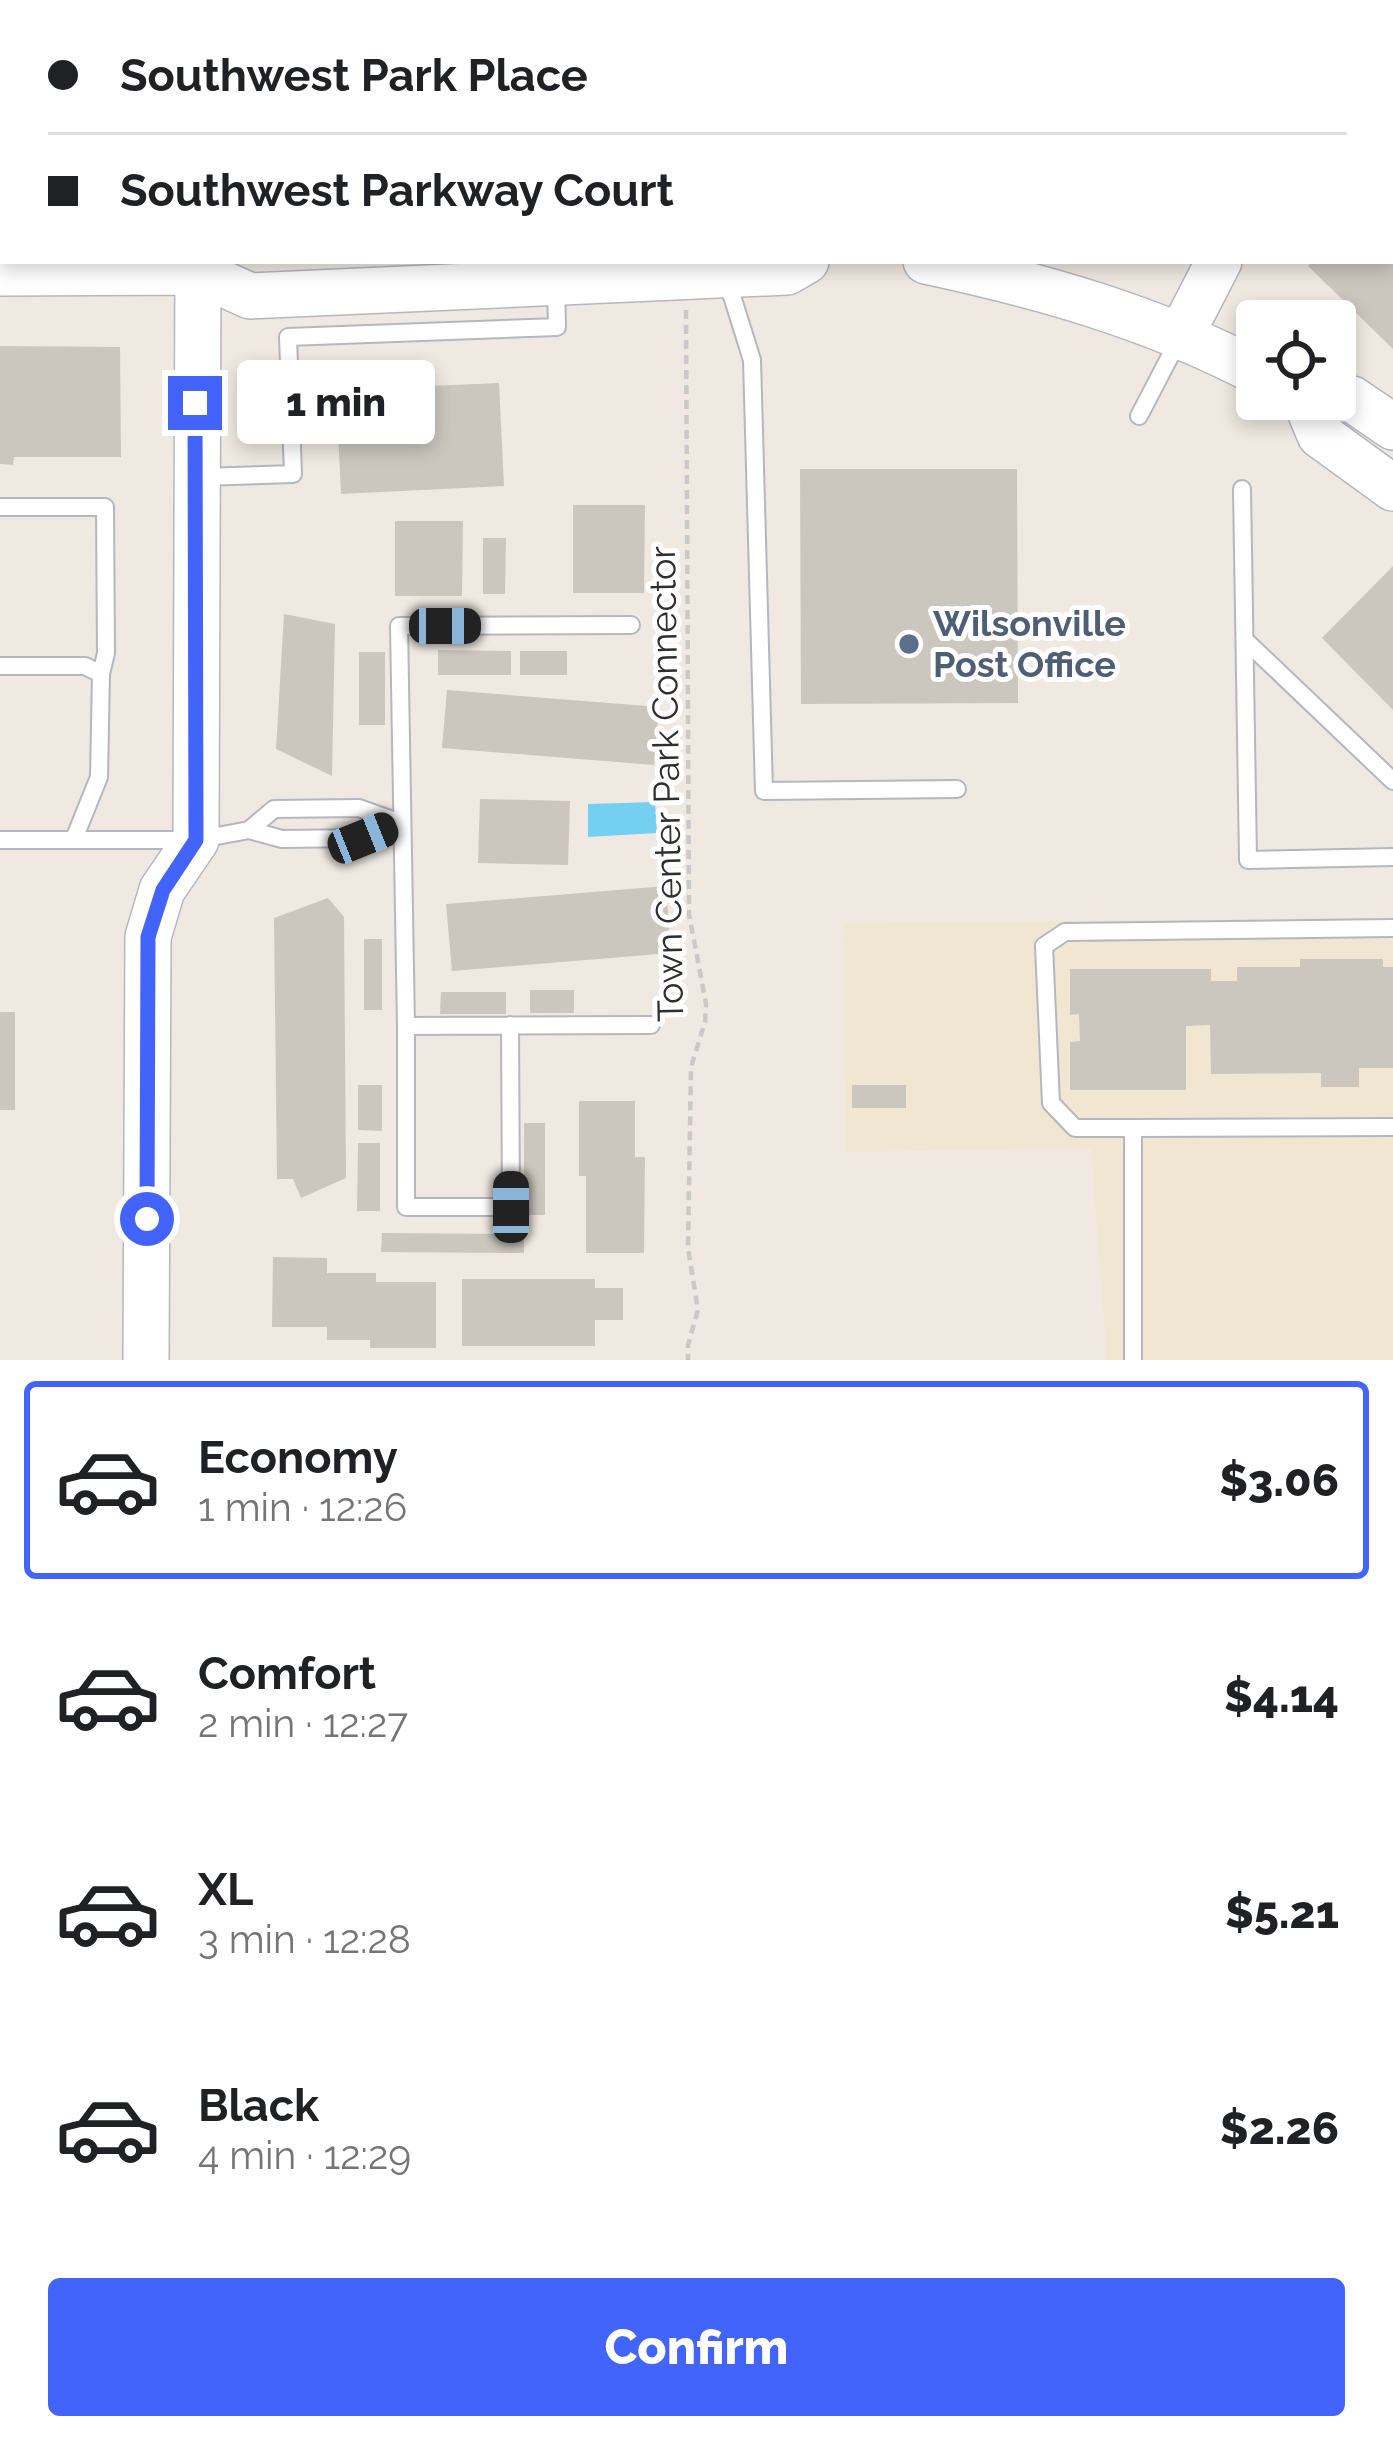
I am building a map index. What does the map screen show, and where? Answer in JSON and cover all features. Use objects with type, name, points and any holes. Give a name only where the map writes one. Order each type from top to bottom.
[{"type":"main road","points":[[0,273],[205,265],[250,296],[787,272],[801,264]]},
{"type":"main road","points":[[946,264],[1061,292],[1181,335],[1236,362]]},
{"type":"main road","points":[[1181,335],[1217,264]]},
{"type":"main road","points":[[146,1360],[148,937],[163,890],[196,840],[195,477],[205,265]]},
{"type":"main road","points":[[1356,401],[1389,420]]},
{"type":"main road","points":[[1314,420],[1320,435],[1393,488]]},
{"type":"lane","points":[[705,274],[752,360],[764,790],[957,789]]},
{"type":"lane","points":[[195,477],[293,474],[288,337],[557,327],[556,281]]},
{"type":"lane","points":[[1139,416],[1181,335]]},
{"type":"lane","points":[[1242,489],[1248,860],[1393,857]]},
{"type":"lane","points":[[0,507],[105,507],[106,653],[101,674],[99,777],[74,839]]},
{"type":"lane","points":[[510,1025],[511,1207],[406,1207],[399,626],[632,625]]},
{"type":"lane","points":[[1245,640],[1393,781]]},
{"type":"lane","points":[[0,666],[85,666],[101,674]]},
{"type":"lane","points":[[249,830],[274,809],[359,808],[400,823]]},
{"type":"lane","points":[[0,840],[196,840],[249,830],[282,839],[363,838],[400,823]]},
{"type":"lane","points":[[1393,928],[1065,932],[1044,946],[1051,1103],[1076,1128],[1393,1127]]},
{"type":"lane","points":[[406,1026],[651,1025]]},
{"type":"lane","points":[[1133,1128],[1133,1360]]},
{"type":"path","name":"Town Center Park Connector","points":[[688,1360],[698,1310],[688,1248],[691,1066],[706,1004],[688,914],[705,274]]},
{"type":"shaded area","points":[[1393,918],[1393,1360],[1107,1360],[1091,1148],[845,1152],[844,923]]},
{"type":"water","points":[[655,802],[657,833],[588,837],[588,804]]},
{"type":"building","points":[[1310,264],[1393,264],[1393,349],[1356,313],[1356,300],[1343,300]]},
{"type":"building","points":[[0,346],[120,347],[121,457],[14,457],[13,465],[0,464]]},
{"type":"building","points":[[499,383],[504,486],[341,494],[336,390]]},
{"type":"building","name":"Wilsonville Post Office","points":[[800,469],[1017,469],[1018,703],[801,704]]},
{"type":"building","points":[[573,505],[645,505],[644,593],[573,593]]},
{"type":"building","points":[[395,521],[463,521],[462,596],[395,596]]},
{"type":"building","points":[[483,538],[506,538],[505,594],[483,594]]},
{"type":"building","points":[[1393,566],[1393,710],[1322,638]]},
{"type":"building","points":[[284,614],[335,624],[332,776],[276,749]]},
{"type":"building","points":[[438,650],[511,651],[511,675],[438,675]]},
{"type":"building","points":[[520,651],[567,651],[567,675],[520,675]]},
{"type":"building","points":[[359,652],[385,652],[385,725],[359,725]]},
{"type":"building","points":[[447,690],[659,707],[654,765],[442,748]]},
{"type":"building","points":[[480,799],[570,801],[568,865],[478,863]]},
{"type":"building","points":[[666,886],[671,953],[452,971],[446,904]]},
{"type":"building","points":[[328,898],[344,917],[346,1178],[301,1198],[293,1179],[277,1179],[274,918]]},
{"type":"building","points":[[364,939],[382,939],[382,1010],[364,1010]]},
{"type":"building","points":[[1300,959],[1383,959],[1383,967],[1393,967],[1393,1068],[1359,1068],[1359,1087],[1321,1087],[1321,1073],[1211,1074],[1210,1025],[1186,1026],[1186,1090],[1070,1090],[1070,1042],[1080,1041],[1079,1014],[1070,1015],[1070,969],[1211,969],[1211,981],[1237,981],[1237,967],[1300,967]]},
{"type":"building","points":[[530,990],[574,990],[574,1013],[530,1013]]},
{"type":"building","points":[[441,992],[506,992],[506,1014],[440,1014]]},
{"type":"building","points":[[0,1012],[15,1012],[15,1110],[0,1110]]},
{"type":"building","points":[[358,1085],[382,1085],[382,1131],[358,1130]]},
{"type":"building","points":[[852,1085],[906,1085],[906,1108],[852,1108]]},
{"type":"building","points":[[579,1101],[635,1101],[635,1157],[645,1157],[644,1253],[586,1253]]},
{"type":"building","points":[[524,1123],[545,1123],[545,1215],[524,1215]]},
{"type":"building","points":[[358,1143],[380,1143],[380,1211],[357,1211]]},
{"type":"building","points":[[382,1233],[524,1234],[524,1253],[381,1252]]},
{"type":"building","points":[[273,1257],[327,1258],[327,1273],[376,1273],[376,1282],[436,1282],[436,1348],[370,1348],[370,1340],[327,1340],[327,1327],[272,1327]]},
{"type":"building","points":[[462,1279],[595,1279],[595,1288],[623,1288],[623,1320],[595,1320],[595,1346],[462,1346]]},
{"type":"place","name":"Wilsonville Post Office","points":[[909,644]]},
{"type":"route","points":[[147,1219],[150,921],[163,890],[196,840],[195,403]]}]
